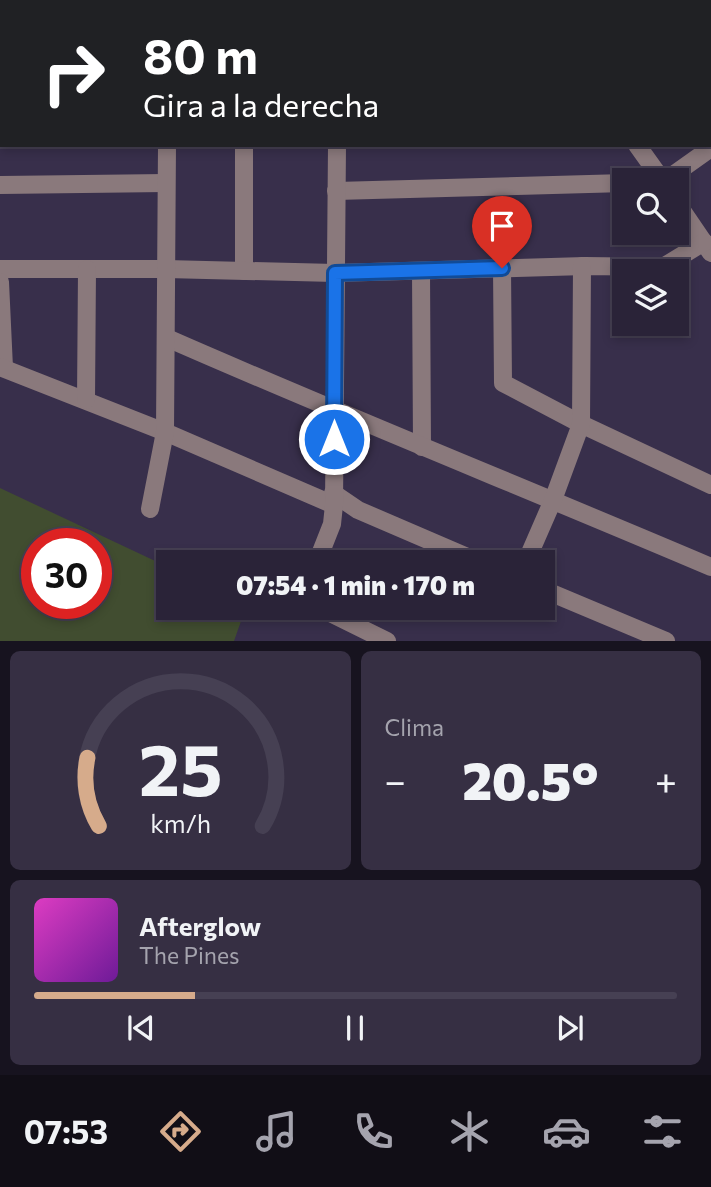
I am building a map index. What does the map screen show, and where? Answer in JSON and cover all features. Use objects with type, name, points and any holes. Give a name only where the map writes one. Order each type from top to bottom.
[{"type":"street","points":[[150,509],[165,432],[167,147]]},
{"type":"street","points":[[244,147],[244,271]]},
{"type":"street","points":[[322,550],[332,524],[334,499],[337,147]]},
{"type":"street","points":[[639,147],[655,168]]},
{"type":"street","points":[[682,168],[711,148]]},
{"type":"street","points":[[0,185],[166,183]]},
{"type":"street","points":[[336,191],[612,183]]},
{"type":"street","points":[[0,269],[335,273],[582,266],[663,267],[708,247],[689,220]]},
{"type":"street","points":[[531,550],[581,424],[582,266]]},
{"type":"street","points":[[502,268],[503,383],[581,424],[711,485]]},
{"type":"street","points":[[86,400],[87,269]]},
{"type":"street","points":[[421,271],[422,447]]},
{"type":"street","points":[[0,282],[2,367],[334,499],[451,550]]},
{"type":"street","points":[[167,338],[334,411],[711,567]]},
{"type":"street","points":[[555,594],[666,641]]},
{"type":"street","points":[[344,620],[387,641]]},
{"type":"green space","points":[[0,488],[85,528],[21,528],[21,619],[112,619],[112,541],[156,561],[156,620],[241,620],[234,641],[0,641]]},
{"type":"route","points":[[334,439],[335,273],[502,268]]}]
